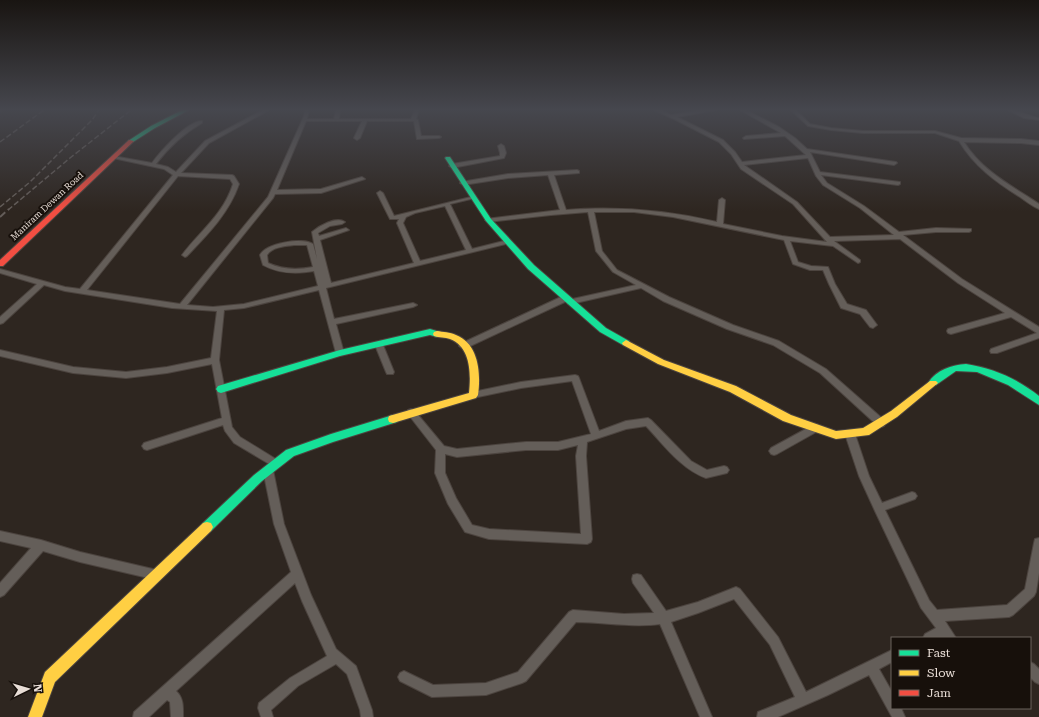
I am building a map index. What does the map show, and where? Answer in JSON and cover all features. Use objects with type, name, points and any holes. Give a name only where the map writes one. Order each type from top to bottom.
[{"type":"street","name":"Maniram Dewan Road","points":[[0,257],[123,143]]},
{"type":"street","name":"Maniram Dewan Road","points":[[0,264],[128,143]]},
{"type":"street","points":[[153,165],[172,143]]},
{"type":"street","points":[[82,292],[176,174],[205,143]]},
{"type":"street","points":[[182,306],[271,197],[295,143]]},
{"type":"street","points":[[723,143],[748,171],[795,203],[828,239],[858,261]]},
{"type":"street","points":[[796,143],[809,156],[825,184],[862,207],[898,236],[960,281],[1039,331]]},
{"type":"street","points":[[963,143],[971,157],[982,167],[1039,208]]},
{"type":"street","points":[[501,146],[503,153],[502,157],[450,162],[488,220],[530,267],[603,330],[660,362],[733,389],[787,418],[836,435],[865,432],[894,414],[926,387],[956,368],[966,367],[1020,386],[1039,401]]},
{"type":"street","points":[[804,150],[894,162]]},
{"type":"street","points":[[741,164],[809,156]]},
{"type":"street","points":[[115,157],[166,168],[176,174],[232,177],[236,184],[232,197],[213,224],[185,255]]},
{"type":"street","points":[[463,183],[508,176],[578,172]]},
{"type":"street","points":[[551,173],[564,212]]},
{"type":"street","points":[[818,173],[898,183]]},
{"type":"street","points":[[273,192],[322,191],[362,179]]},
{"type":"street","points":[[380,193],[392,218],[473,197]]},
{"type":"street","points":[[720,224],[722,200]]},
{"type":"street","points":[[447,204],[470,252]]},
{"type":"street","points":[[488,220],[527,215],[617,209],[656,212],[800,241],[834,244]]},
{"type":"street","points":[[591,211],[599,251],[615,271],[672,302],[730,327],[776,343],[823,371],[881,422]]},
{"type":"street","points":[[404,216],[400,223],[418,264]]},
{"type":"street","points":[[340,353],[332,322],[315,232],[328,224],[342,222]]},
{"type":"street","points":[[317,239],[346,230]]},
{"type":"street","points":[[828,239],[898,236],[936,230],[969,230]]},
{"type":"street","points":[[786,238],[795,263],[810,268],[826,268],[832,284],[844,306],[863,312],[873,325]]},
{"type":"street","points":[[0,271],[42,283],[82,292],[172,306],[213,309],[244,306],[508,242]]},
{"type":"street","points":[[316,268],[288,272],[265,264],[264,254],[266,250],[273,247],[307,243],[310,244],[316,268],[326,287]]},
{"type":"street","points":[[0,321],[42,283]]},
{"type":"street","points":[[464,346],[568,300],[642,286]]},
{"type":"street","points":[[332,322],[413,305]]},
{"type":"street","points":[[221,308],[215,360],[228,428],[237,440],[272,467],[279,524],[297,574],[332,653],[352,670],[367,717]]},
{"type":"street","points":[[951,331],[1011,314]]},
{"type":"street","points":[[221,389],[340,353],[430,332],[455,338],[471,352],[476,380],[472,395]]},
{"type":"street","points":[[994,352],[1039,335]]},
{"type":"street","points":[[379,345],[390,372]]},
{"type":"street","points":[[0,353],[73,370],[126,375],[167,370],[215,360]]},
{"type":"street","points":[[35,717],[50,677],[258,478],[290,453],[411,412],[472,395],[521,385],[575,378],[596,435]]},
{"type":"street","points":[[411,412],[441,450],[440,473],[452,501],[469,529],[489,534],[587,539],[581,456],[583,440]]},
{"type":"street","points":[[147,446],[227,420]]},
{"type":"street","points":[[441,450],[457,453],[526,446],[558,446],[583,440],[626,425],[648,422],[688,464],[706,474],[724,470]]},
{"type":"street","points":[[774,451],[815,428]]},
{"type":"street","points":[[850,434],[864,476],[925,604],[947,634],[934,637]]},
{"type":"street","points":[[879,508],[912,496]]},
{"type":"street","points":[[0,536],[157,575]]},
{"type":"street","points":[[934,616],[1009,611],[1030,592],[1039,543]]},
{"type":"street","points":[[0,591],[41,545]]},
{"type":"street","points":[[139,717],[297,574]]},
{"type":"street","points":[[636,579],[663,617],[706,717]]},
{"type":"street","points":[[404,677],[432,691],[486,688],[522,678],[573,616],[593,616],[633,620],[663,617],[691,611],[736,593],[774,641],[803,700]]},
{"type":"street","points":[[267,717],[264,708],[294,682],[337,657]]},
{"type":"street","points":[[763,717],[803,700],[891,657]]},
{"type":"street","points":[[871,667],[891,703]]},
{"type":"street","points":[[1031,669],[1039,678]]},
{"type":"street","points":[[167,692],[176,699],[177,717]]},
{"type":"railway","points":[[0,207],[30,182],[69,143]]},
{"type":"railway","points":[[8,210],[88,143]]},
{"type":"railway","points":[[0,217],[9,209]]},
{"type":"traffic: fast","points":[[448,158],[488,220],[531,267],[603,330],[626,343]]},
{"type":"traffic: fast","points":[[221,389],[340,353],[430,332],[437,334]]},
{"type":"traffic: fast","points":[[933,383],[950,370],[966,367],[989,372],[1000,377],[1022,389],[1039,401]]},
{"type":"traffic: fast","points":[[207,527],[258,478],[290,453],[331,438],[393,419]]},
{"type":"traffic: slow","points":[[393,419],[473,395],[475,379],[473,363],[467,349],[462,343],[453,337],[437,334]]},
{"type":"traffic: slow","points":[[626,343],[661,362],[733,389],[787,418],[836,435],[865,432],[894,414],[933,383]]},
{"type":"traffic: slow","points":[[35,717],[50,677],[207,527]]},
{"type":"traffic: jam","points":[[0,264],[128,143]]}]
